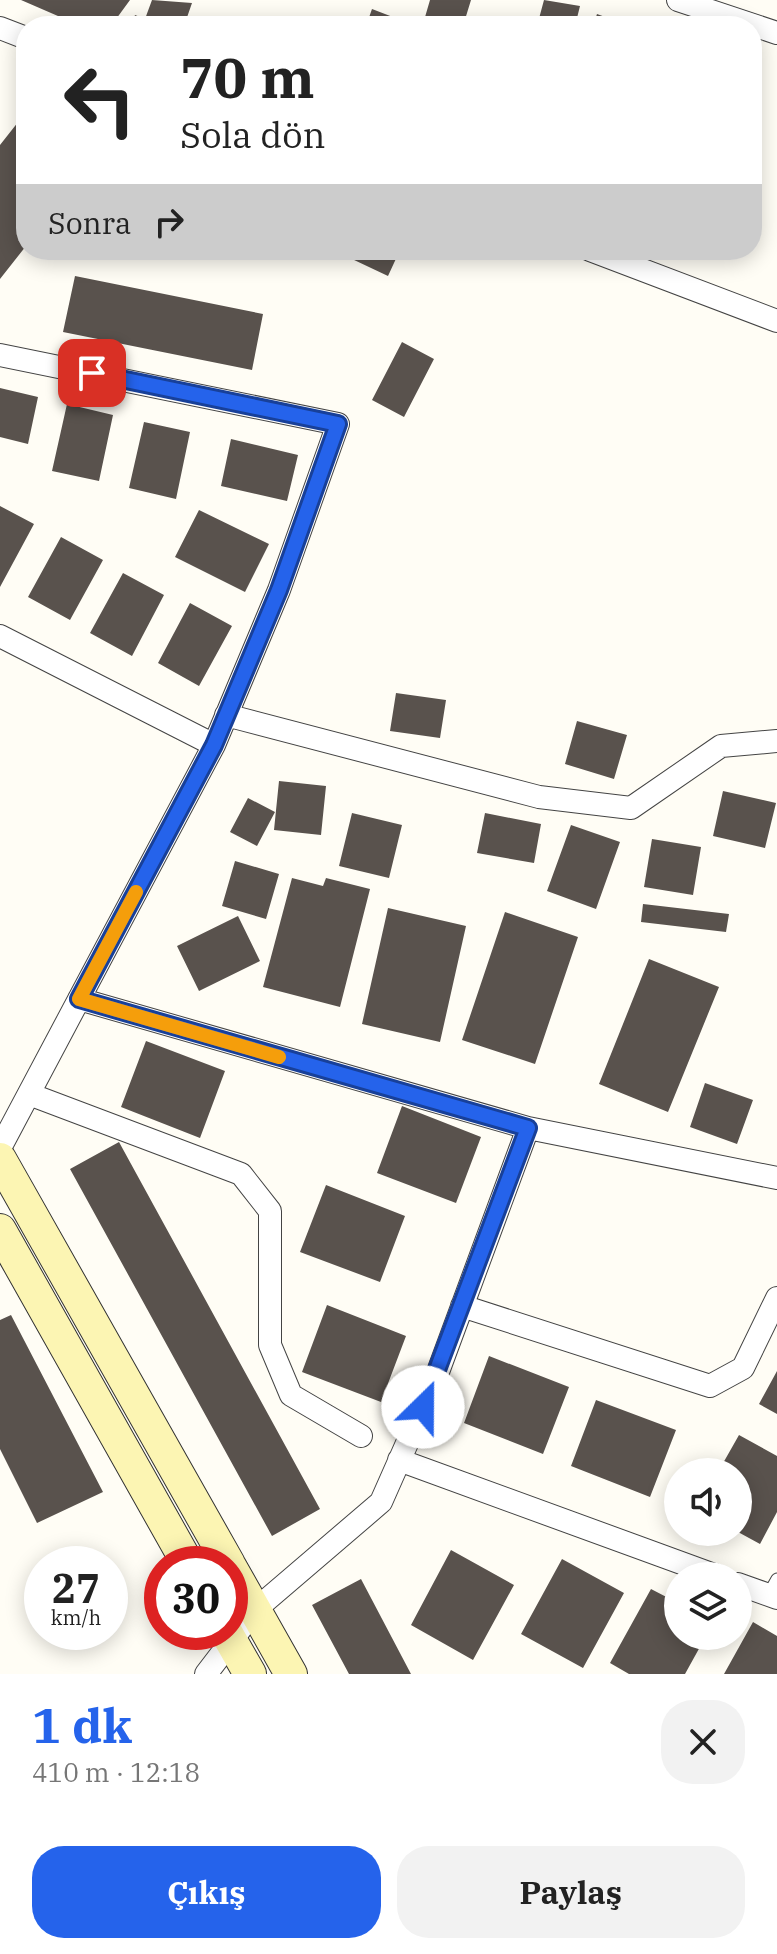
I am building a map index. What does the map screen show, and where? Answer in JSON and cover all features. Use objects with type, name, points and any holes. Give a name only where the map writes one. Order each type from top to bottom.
[{"type":"main road","points":[[0,1159],[219,1546]]},
{"type":"main road","points":[[0,1230],[178,1546]]},
{"type":"main road","points":[[248,1597],[291,1674]]},
{"type":"main road","points":[[236,1650],[250,1674]]},
{"type":"street","points":[[678,0],[726,16]]},
{"type":"street","points":[[616,260],[777,321]]},
{"type":"street","points":[[0,355],[338,424],[279,590],[214,745],[0,1148]]},
{"type":"street","points":[[0,636],[214,745]]},
{"type":"street","points":[[226,715],[539,797],[631,808],[721,746],[777,741]]},
{"type":"street","points":[[79,999],[528,1128],[777,1178]]},
{"type":"street","points":[[29,1094],[241,1174],[270,1211],[270,1345],[291,1395],[361,1436]]},
{"type":"street","points":[[248,1617],[381,1502],[462,1306],[528,1128]]},
{"type":"street","points":[[462,1306],[710,1386],[743,1368],[777,1298]]},
{"type":"street","points":[[399,1460],[679,1562]]},
{"type":"street","points":[[752,1587],[774,1591]]},
{"type":"street","points":[[206,1674],[220,1650]]},
{"type":"building","points":[[21,0],[130,0],[118,16],[58,16]]},
{"type":"building","points":[[152,0],[192,3],[187,16],[146,16]]},
{"type":"building","points":[[430,0],[471,0],[466,16],[425,16]]},
{"type":"building","points":[[544,0],[580,6],[578,16],[540,16]]},
{"type":"building","points":[[372,9],[390,16],[370,16]]},
{"type":"building","points":[[16,125],[16,259],[0,279],[0,145]]},
{"type":"building","points":[[354,260],[395,260],[388,276]]},
{"type":"building","points":[[75,276],[263,314],[252,370],[63,332]]},
{"type":"building","points":[[402,342],[434,359],[404,417],[372,400]]},
{"type":"building","points":[[0,388],[38,397],[28,444],[0,437]]},
{"type":"building","points":[[67,404],[113,415],[99,481],[52,471]]},
{"type":"building","points":[[144,422],[190,432],[176,499],[129,488]]},
{"type":"building","points":[[231,439],[298,455],[287,501],[221,486]]},
{"type":"building","points":[[0,506],[34,524],[0,587]]},
{"type":"building","points":[[199,510],[269,544],[245,592],[175,557]]},
{"type":"building","points":[[61,537],[103,560],[70,620],[28,597]]},
{"type":"building","points":[[123,573],[164,595],[132,656],[90,633]]},
{"type":"building","points":[[190,603],[232,626],[199,686],[158,663]]},
{"type":"building","points":[[396,693],[446,700],[440,738],[390,731]]},
{"type":"building","points":[[577,721],[627,735],[614,779],[565,764]]},
{"type":"building","points":[[279,781],[326,786],[321,835],[274,830]]},
{"type":"building","points":[[723,791],[776,803],[765,848],[713,836]]},
{"type":"building","points":[[248,798],[275,812],[257,846],[230,832]]},
{"type":"building","points":[[352,813],[402,825],[389,878],[339,866]]},
{"type":"building","points":[[485,813],[541,824],[534,863],[477,853]]},
{"type":"building","points":[[571,825],[620,842],[596,909],[547,891]]},
{"type":"building","points":[[652,839],[701,847],[693,895],[644,887]]},
{"type":"building","points":[[235,861],[279,874],[266,919],[222,906]]},
{"type":"building","points":[[292,878],[323,886],[326,878],[370,889],[340,1007],[263,987]]},
{"type":"building","points":[[643,904],[729,914],[726,932],[641,922]]},
{"type":"building","points":[[388,908],[466,926],[440,1042],[362,1024]]},
{"type":"building","points":[[505,912],[578,937],[535,1064],[462,1040]]},
{"type":"building","points":[[238,916],[260,961],[199,991],[177,946]]},
{"type":"building","points":[[649,959],[719,987],[668,1112],[599,1084]]},
{"type":"building","points":[[146,1041],[225,1071],[200,1138],[121,1107]]},
{"type":"building","points":[[705,1083],[753,1100],[737,1144],[690,1127]]},
{"type":"building","points":[[402,1106],[481,1137],[456,1203],[377,1173]]},
{"type":"building","points":[[119,1142],[320,1509],[272,1536],[70,1169]]},
{"type":"building","points":[[326,1185],[405,1216],[380,1282],[300,1252]]},
{"type":"building","points":[[327,1305],[406,1336],[381,1402],[302,1372]]},
{"type":"building","points":[[11,1315],[103,1492],[37,1523],[0,1449],[0,1320]]},
{"type":"building","points":[[489,1356],[569,1387],[543,1454],[464,1423]]},
{"type":"building","points":[[777,1371],[777,1414],[759,1404]]},
{"type":"building","points":[[596,1400],[676,1430],[650,1497],[571,1466]]},
{"type":"building","points":[[739,1435],[777,1456],[777,1512],[760,1544],[752,1540],[752,1458],[726,1458]]},
{"type":"building","points":[[451,1550],[514,1585],[473,1660],[411,1625]]},
{"type":"building","points":[[562,1559],[624,1593],[583,1668],[521,1634]]},
{"type":"building","points":[[361,1579],[411,1674],[349,1674],[312,1605]]},
{"type":"building","points":[[651,1589],[664,1596],[664,1650],[698,1650],[685,1674],[629,1674],[610,1663]]},
{"type":"building","points":[[752,1624],[777,1636],[777,1674],[724,1674],[737,1650],[752,1650]]},
{"type":"slow traffic","points":[[136,892],[79,999],[279,1057]]},
{"type":"route","points":[[92,373],[338,424],[279,590],[214,745],[79,999],[528,1128],[423,1407]]}]
